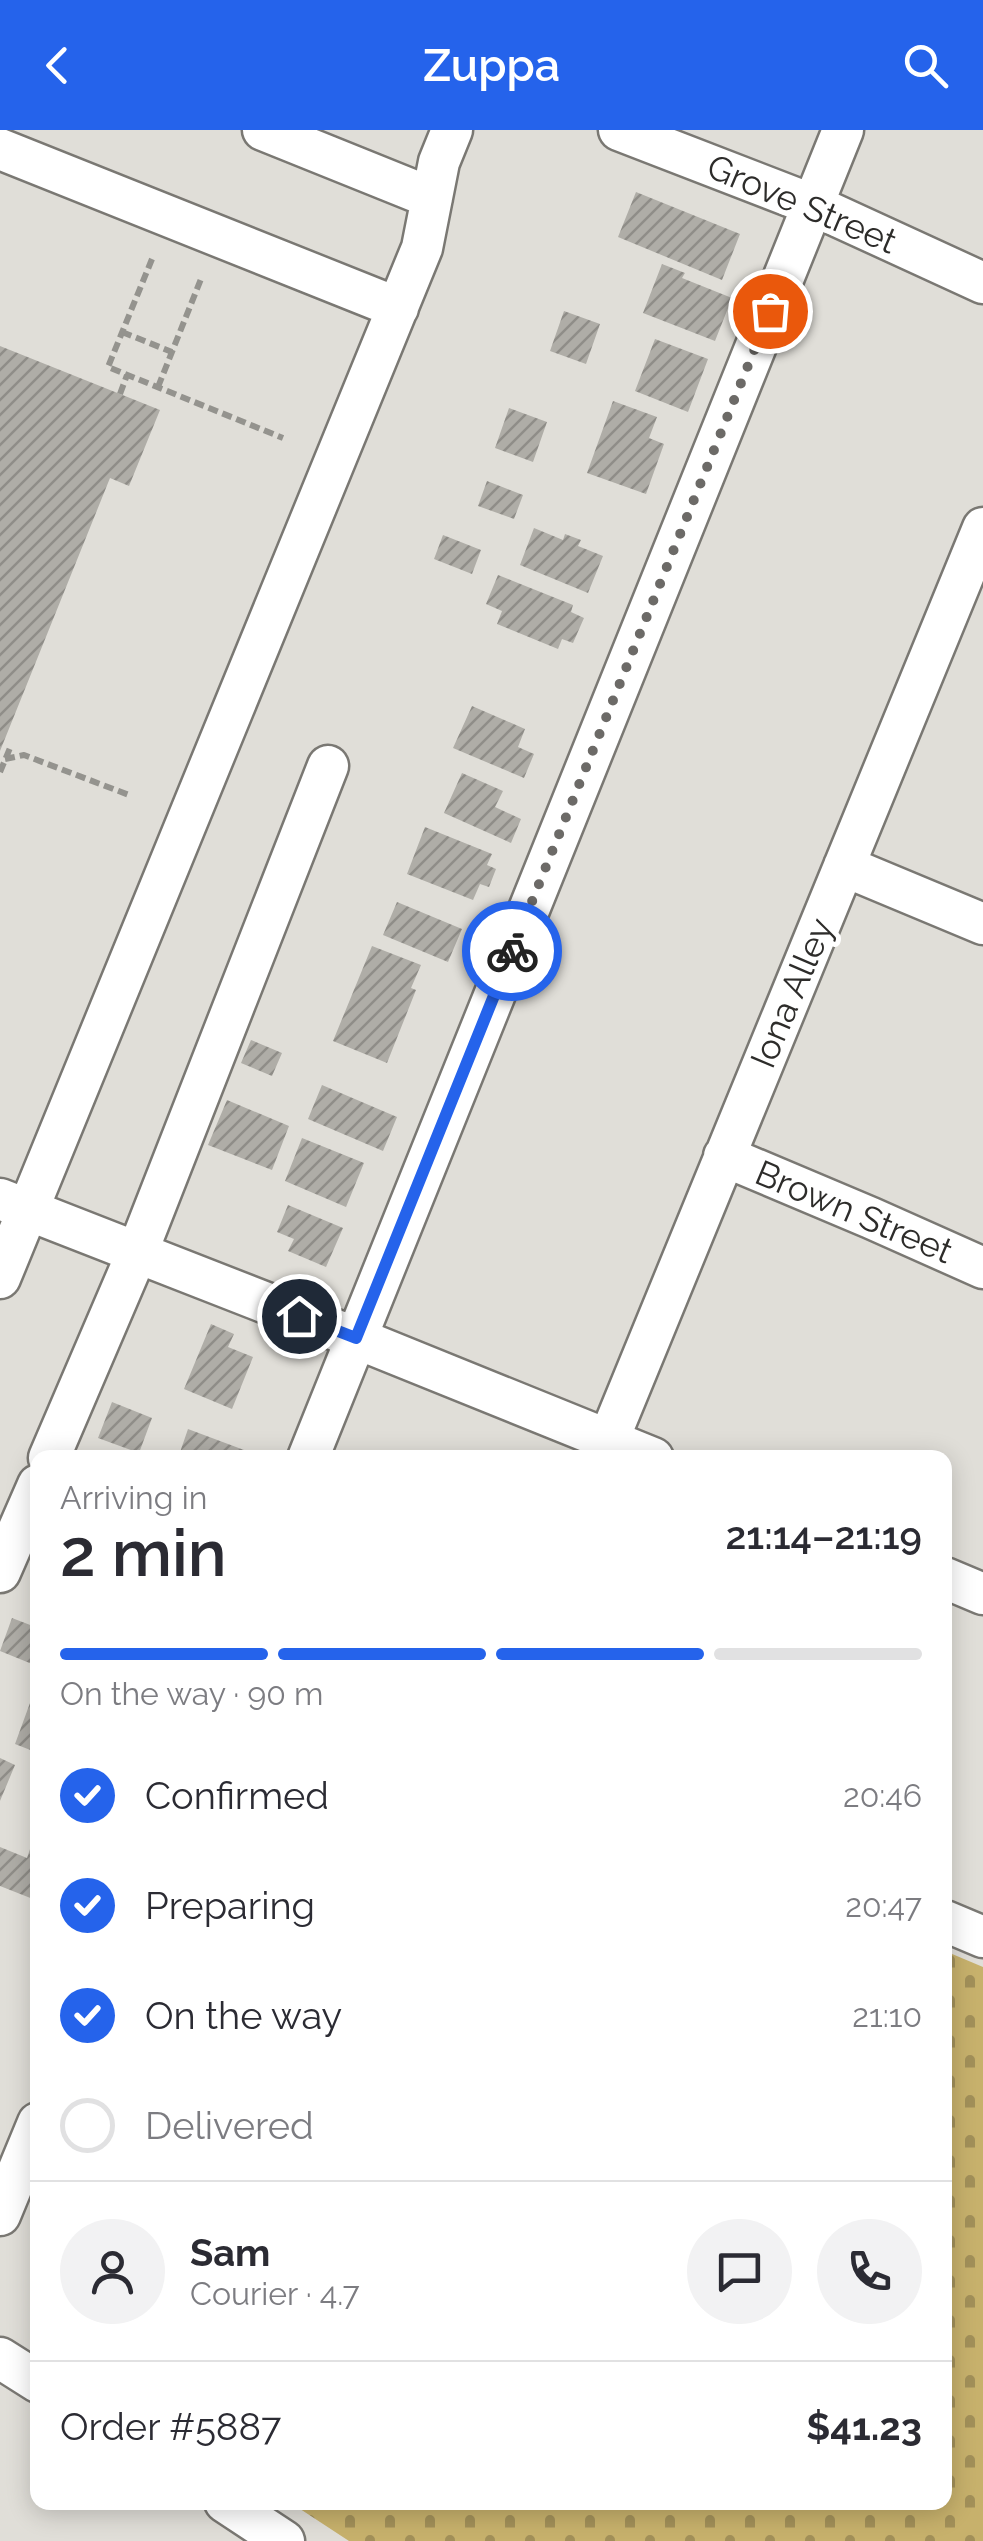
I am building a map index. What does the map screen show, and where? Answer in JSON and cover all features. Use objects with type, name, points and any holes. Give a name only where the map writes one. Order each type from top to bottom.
[{"type":"street","points":[[263,130],[432,198]]},
{"type":"street","points":[[0,1278],[14,1205],[422,248],[439,162],[452,130]]},
{"type":"street","points":[[311,1450],[843,130]]},
{"type":"street","name":"Grove Street","points":[[626,131],[813,204],[983,284]]},
{"type":"street","points":[[0,149],[398,308]]},
{"type":"street","name":"Iona Alley","points":[[605,1448],[844,866],[973,583],[983,528]]},
{"type":"street","points":[[52,1450],[137,1253],[328,766]]},
{"type":"street","points":[[844,866],[983,924]]},
{"type":"street","name":"Brown Street","points":[[724,1156],[983,1268]]},
{"type":"street","points":[[14,1205],[356,1338],[605,1448]]},
{"type":"street","points":[[0,1572],[30,1503]]},
{"type":"street","points":[[952,1581],[983,1594]]},
{"type":"street","points":[[952,1924],[983,1937]]},
{"type":"street","points":[[0,2215],[30,2142]]},
{"type":"street","points":[[235,2510],[266,2536]]},
{"type":"path","points":[[152,259],[108,368],[284,438]]},
{"type":"path","points":[[158,388],[201,279]]},
{"type":"path","points":[[122,332],[172,352]]},
{"type":"path","points":[[120,394],[127,375]]},
{"type":"path","points":[[0,772],[10,748]]},
{"type":"path","points":[[6,759],[24,755],[129,796]]},
{"type":"green space","points":[[952,1954],[983,1967],[983,2541],[349,2541],[302,2510],[952,2510]]},
{"type":"building","points":[[636,192],[740,234],[722,280],[618,237]]},
{"type":"building","points":[[662,264],[685,273],[682,278],[732,298],[715,341],[643,313]]},
{"type":"building","points":[[564,311],[600,324],[586,364],[550,351]]},
{"type":"building","points":[[655,339],[708,359],[688,412],[635,391]]},
{"type":"building","points":[[0,346],[160,410],[129,486],[110,478],[0,751]]},
{"type":"building","points":[[613,401],[657,417],[649,438],[664,444],[646,494],[587,473]]},
{"type":"building","points":[[509,408],[547,422],[533,462],[495,448]]},
{"type":"building","points":[[487,481],[523,495],[514,519],[478,506]]},
{"type":"building","points":[[534,528],[563,540],[565,534],[581,540],[578,546],[603,556],[588,593],[520,565]]},
{"type":"building","points":[[443,535],[481,550],[472,574],[434,559]]},
{"type":"building","points":[[498,575],[573,605],[571,612],[584,618],[573,643],[562,639],[558,649],[497,624],[502,611],[486,604]]},
{"type":"building","points":[[472,706],[525,729],[518,747],[534,754],[524,778],[453,748]]},
{"type":"building","points":[[462,773],[503,791],[495,807],[521,819],[511,843],[444,813]]},
{"type":"building","points":[[425,827],[492,854],[487,865],[496,869],[489,887],[480,884],[473,900],[407,874]]},
{"type":"building","points":[[397,902],[462,929],[448,962],[383,935]]},
{"type":"building","points":[[372,946],[421,965],[411,988],[416,990],[387,1063],[333,1041]]},
{"type":"building","points":[[251,1040],[282,1053],[272,1076],[241,1063]]},
{"type":"building","points":[[322,1085],[397,1117],[383,1151],[308,1119]]},
{"type":"building","points":[[227,1100],[289,1126],[272,1170],[208,1145]]},
{"type":"building","points":[[302,1138],[364,1163],[346,1207],[285,1181]]},
{"type":"building","points":[[288,1205],[343,1228],[326,1267],[288,1251],[294,1239],[277,1232]]},
{"type":"building","points":[[211,1324],[234,1334],[228,1347],[253,1357],[232,1409],[184,1389]]},
{"type":"building","points":[[112,1402],[152,1418],[140,1450],[98,1438]]},
{"type":"building","points":[[188,1429],[244,1450],[181,1450]]},
{"type":"building","points":[[12,1618],[30,1625],[30,1663],[0,1651]]},
{"type":"building","points":[[30,1703],[30,1750],[15,1744]]},
{"type":"building","points":[[0,1758],[15,1765],[0,1801]]},
{"type":"building","points":[[0,1847],[27,1858],[30,1849],[30,1898],[0,1886]]},
{"type":"way so far","points":[[512,951],[770,311]]},
{"type":"route","points":[[299,1316],[356,1338],[512,951]]}]
